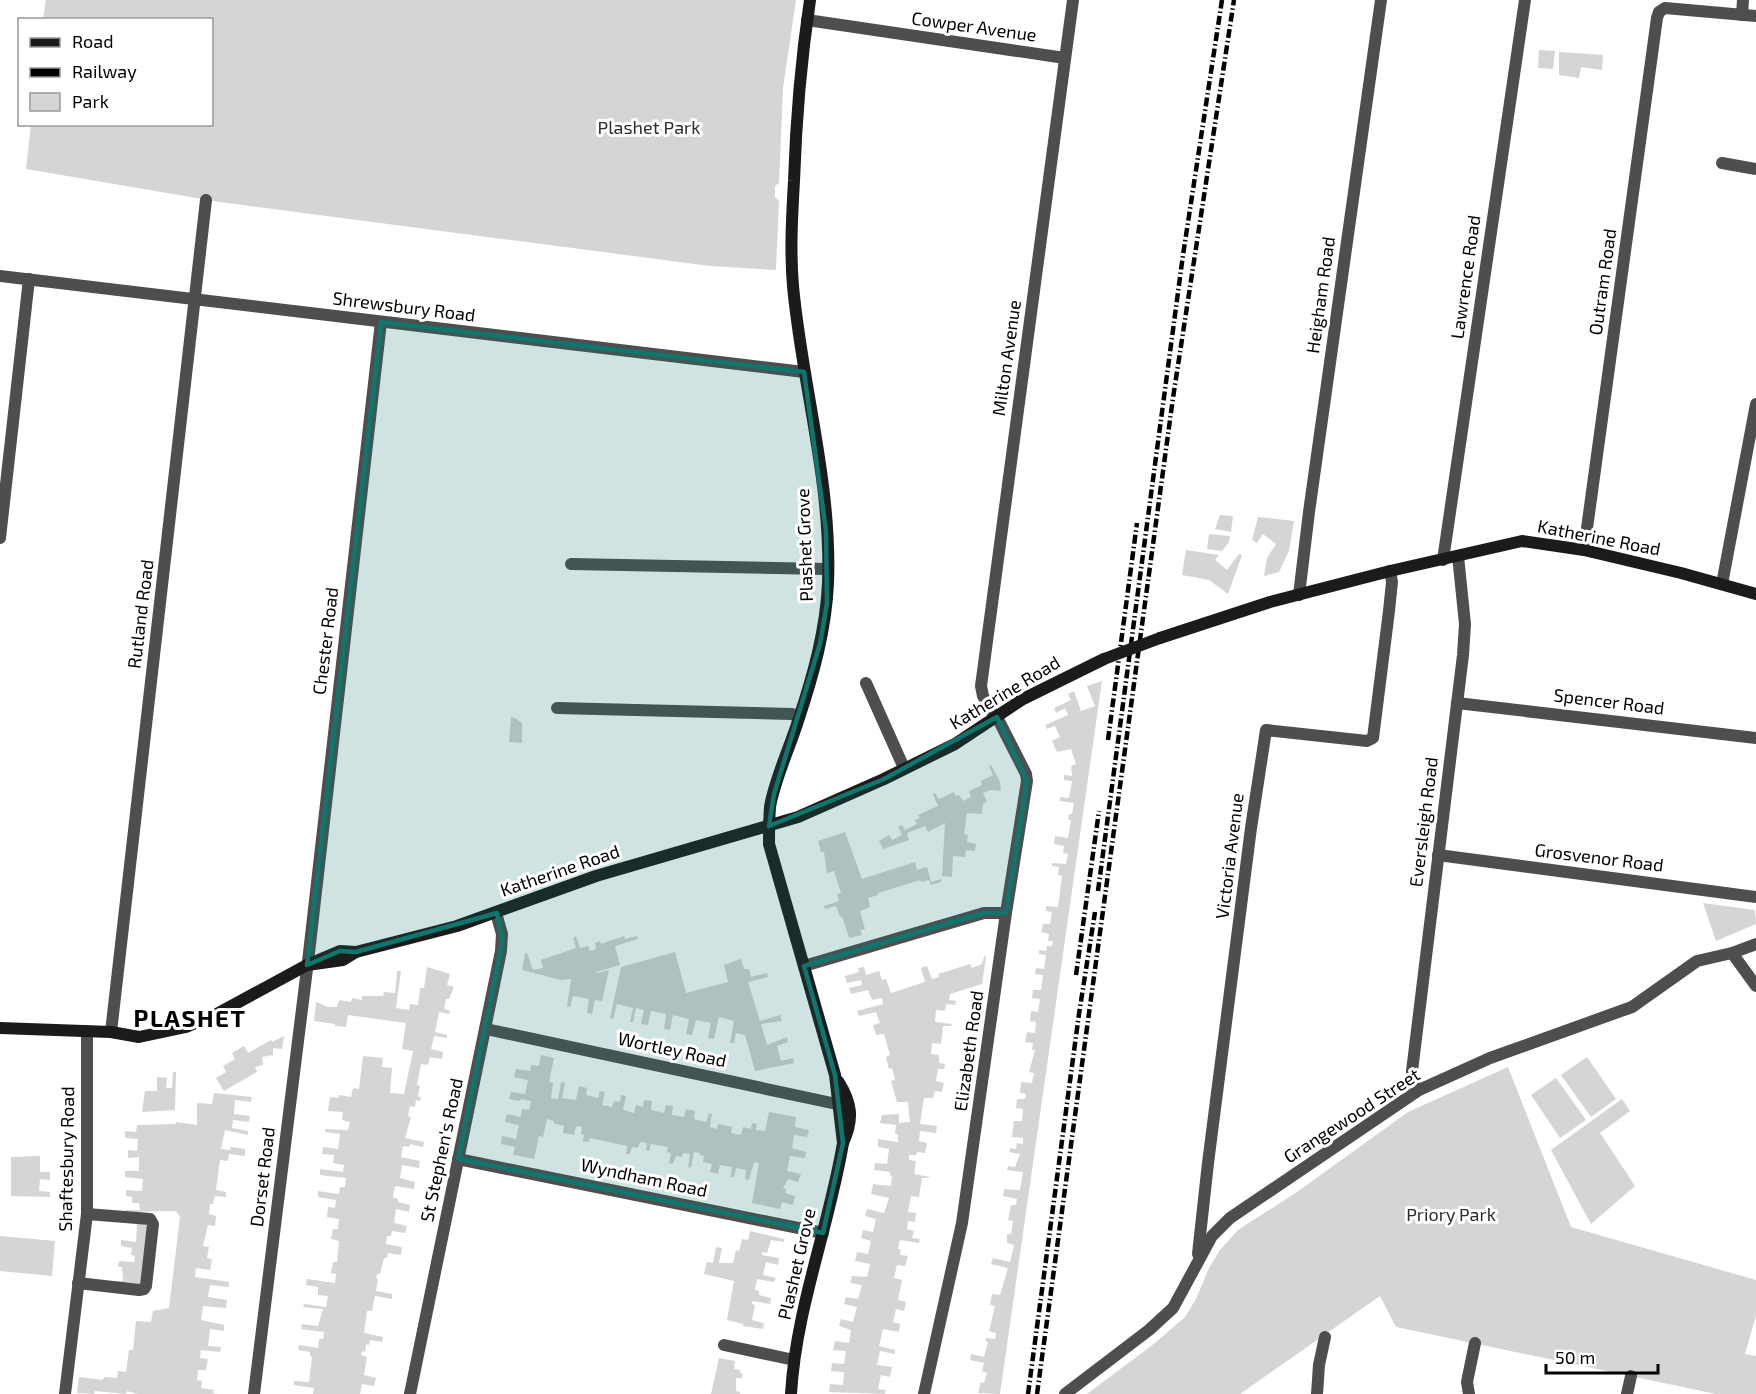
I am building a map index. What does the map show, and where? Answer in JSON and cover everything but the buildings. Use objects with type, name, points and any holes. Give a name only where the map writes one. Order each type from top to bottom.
[{"type":"main road","name":"Plashet Grove","points":[[791,1394],[794,1360],[843,1143],[844,1105],[771,855],[769,826],[774,794],[799,717],[825,620],[828,569],[822,488],[793,283],[792,218],[797,106],[810,0]]},
{"type":"main road","name":"Katherine Road","points":[[0,1028],[111,1032],[139,1027],[170,1029],[186,1027],[213,1016],[307,965],[340,951],[356,952],[457,926],[607,873],[807,813],[955,744],[1027,696],[1104,658],[1270,602],[1390,571],[1522,541],[1584,550],[1756,594]]},
{"type":"street","name":"Milton Avenue","points":[[996,717],[983,696],[981,686],[1073,0]]},
{"type":"street","name":"Heigham Road","points":[[1299,595],[1310,500],[1381,0]]},
{"type":"street","name":"Lawrence Road","points":[[1443,560],[1525,0]]},
{"type":"street","points":[[1743,0],[1742,15],[1756,16]]},
{"type":"street","name":"Outram Road","points":[[1584,550],[1657,18],[1659,12],[1665,8],[1742,15]]},
{"type":"street","name":"Cowper Avenue","points":[[807,20],[1065,58]]},
{"type":"street","points":[[1722,163],[1756,169]]},
{"type":"street","name":"Rutland Road","points":[[111,1032],[206,200]]},
{"type":"street","name":"Shrewsbury Road","points":[[0,276],[804,372]]},
{"type":"street","points":[[0,538],[30,279]]},
{"type":"street","name":"Chester Road","points":[[307,965],[381,322]]},
{"type":"street","points":[[1722,584],[1756,404]]},
{"type":"street","name":"Eversleigh Road","points":[[1419,1090],[1413,1081],[1412,1071],[1465,624],[1458,556]]},
{"type":"street","points":[[571,564],[828,569]]},
{"type":"street","name":"Victoria Avenue","points":[[1197,1261],[1251,828],[1266,730],[1367,741],[1373,738],[1392,582],[1390,571]]},
{"type":"street","points":[[866,683],[904,768]]},
{"type":"street","name":"Spencer Road","points":[[1457,703],[1756,738]]},
{"type":"street","points":[[557,708],[786,714],[799,717]]},
{"type":"street","name":"Elizabeth Road","points":[[924,1394],[962,1223],[1027,781],[1026,774],[996,717]]},
{"type":"street","name":"Grosvenor Road","points":[[1438,855],[1756,897]]},
{"type":"street","name":"St Stephen's Road","points":[[410,1394],[502,942],[496,913]]},
{"type":"street","points":[[804,966],[984,913],[1006,913]]},
{"type":"street","name":"Grangewood Street","points":[[1065,1394],[1149,1330],[1173,1308],[1212,1236],[1230,1218],[1419,1090],[1490,1058],[1632,1007],[1697,962],[1756,944]]},
{"type":"street","points":[[1732,953],[1756,986]]},
{"type":"street","name":"Dorset Road","points":[[254,1394],[307,965]]},
{"type":"street","name":"Wortley Road","points":[[486,1029],[844,1105]]},
{"type":"street","name":"Shaftesbury Road","points":[[65,1394],[87,1214],[87,1031]]},
{"type":"street","name":"Wyndham Road","points":[[458,1159],[822,1233]]},
{"type":"street","points":[[78,1283],[139,1290],[146,1286],[153,1224],[150,1219],[87,1214]]},
{"type":"street","points":[[1317,1394],[1319,1365],[1325,1337]]},
{"type":"street","points":[[1469,1394],[1467,1382],[1475,1343]]},
{"type":"street","points":[[724,1345],[794,1360]]},
{"type":"street","points":[[1627,1394],[1631,1376]]},
{"type":"highlighted area","points":[[381,322],[804,372],[826,531],[827,603],[820,644],[774,794],[769,826],[884,779],[997,717],[1027,781],[1006,913],[984,913],[804,966],[835,1075],[843,1143],[823,1233],[458,1159],[502,942],[497,913],[356,952],[340,951],[307,965]]},
{"type":"green space","name":"Plashet Park","points":[[46,0],[796,0],[783,88],[779,183],[775,186],[775,197],[779,201],[776,270],[710,266],[220,202],[26,169],[31,126],[213,126],[213,18],[43,18]]},
{"type":"green space","points":[[1539,50],[1555,51],[1553,69],[1538,68]]},
{"type":"green space","points":[[1559,52],[1603,55],[1602,70],[1581,67],[1579,78],[1559,75]]},
{"type":"green space","points":[[1220,515],[1233,516],[1231,532],[1215,529]]},
{"type":"green space","points":[[1258,517],[1294,521],[1289,551],[1279,572],[1264,576],[1267,558],[1276,544],[1263,534],[1257,543],[1252,540]]},
{"type":"green space","points":[[1209,534],[1230,536],[1229,542],[1222,551],[1207,549]]},
{"type":"green space","points":[[1186,550],[1219,555],[1215,560],[1227,570],[1239,554],[1242,555],[1228,594],[1209,580],[1182,575]]},
{"type":"green space","points":[[1102,681],[1000,1394],[978,1393],[987,1373],[982,1371],[984,1363],[970,1360],[971,1354],[984,1357],[988,1342],[985,1341],[986,1338],[995,1339],[996,1333],[989,1331],[995,1306],[990,1305],[992,1294],[1000,1295],[1008,1268],[991,1264],[993,1258],[1010,1262],[1014,1245],[1007,1243],[1007,1234],[1011,1234],[1013,1221],[1008,1220],[1011,1205],[1016,1205],[1017,1199],[1003,1196],[1004,1189],[1020,1190],[1023,1172],[1007,1170],[1008,1166],[1015,1167],[1020,1154],[1009,1152],[1010,1148],[1016,1149],[1017,1143],[1023,1144],[1023,1138],[1012,1137],[1014,1121],[1022,1121],[1023,1109],[1016,1108],[1017,1099],[1025,1099],[1026,1094],[1020,1093],[1021,1082],[1032,1083],[1034,1073],[1029,1072],[1035,1050],[1032,1050],[1033,1043],[1025,1042],[1027,1032],[1035,1033],[1036,1022],[1030,1021],[1031,1011],[1038,1012],[1040,999],[1032,998],[1033,990],[1041,990],[1043,975],[1035,974],[1036,968],[1044,969],[1046,955],[1039,954],[1039,950],[1046,951],[1047,946],[1052,946],[1053,941],[1048,941],[1049,934],[1041,932],[1043,924],[1050,924],[1052,912],[1046,911],[1046,906],[1058,907],[1062,876],[1058,875],[1059,867],[1052,866],[1052,863],[1066,864],[1068,854],[1063,853],[1064,846],[1054,844],[1055,836],[1068,838],[1071,820],[1068,820],[1069,814],[1072,814],[1074,803],[1060,801],[1060,797],[1069,798],[1072,781],[1064,780],[1064,775],[1072,776],[1071,766],[1076,764],[1071,749],[1057,752],[1052,741],[1060,737],[1055,726],[1047,729],[1045,725],[1068,715],[1065,708],[1056,713],[1054,708],[1071,700],[1068,694],[1074,691],[1081,711],[1095,706],[1087,686]]},
{"type":"green space","points":[[511,717],[522,723],[522,743],[509,742]]},
{"type":"green space","points":[[991,765],[1000,782],[1001,791],[990,790],[983,793],[987,802],[983,804],[982,814],[967,813],[964,834],[968,835],[967,842],[976,844],[975,851],[966,850],[965,857],[953,856],[952,877],[942,876],[945,823],[928,832],[925,826],[907,833],[909,840],[883,849],[879,841],[889,835],[892,840],[902,835],[898,827],[902,825],[905,830],[917,824],[915,820],[920,818],[918,815],[938,806],[933,794],[935,793],[939,799],[954,792],[963,801],[971,797],[969,791],[982,785],[981,781],[993,775],[989,766]]},
{"type":"green space","points":[[845,832],[862,879],[915,862],[917,870],[927,867],[931,882],[941,879],[941,882],[931,885],[929,880],[921,882],[920,880],[868,898],[870,907],[860,911],[865,929],[860,930],[862,935],[849,938],[836,906],[825,909],[824,906],[839,901],[837,894],[841,893],[834,871],[827,873],[824,852],[821,852],[818,841]]},
{"type":"green space","points":[[1703,903],[1755,910],[1756,924],[1716,941]]},
{"type":"green space","points":[[576,936],[580,948],[588,946],[590,951],[596,949],[595,943],[600,941],[601,944],[624,936],[625,939],[637,936],[638,939],[615,946],[620,965],[596,972],[609,970],[602,1001],[595,1000],[592,1014],[587,1013],[589,999],[573,996],[570,1007],[567,1007],[571,979],[561,980],[522,970],[525,953],[527,953],[533,970],[543,968],[541,960],[576,948],[573,938]]},
{"type":"green space","points":[[675,952],[686,993],[728,982],[724,965],[741,959],[744,969],[749,969],[751,977],[767,973],[768,977],[748,982],[760,1021],[780,1015],[782,1021],[761,1024],[767,1045],[787,1037],[788,1042],[777,1046],[781,1061],[793,1058],[794,1063],[755,1071],[745,1035],[736,1033],[734,1043],[730,1043],[734,1021],[719,1017],[714,1039],[708,1038],[711,1023],[696,1020],[692,1035],[686,1034],[689,1019],[673,1015],[670,1030],[664,1029],[666,1014],[651,1011],[648,1025],[641,1024],[644,1010],[636,1008],[633,1022],[630,1022],[633,1008],[617,1004],[613,1019],[610,1018],[621,967]]},
{"type":"green space","points":[[984,956],[986,957],[982,984],[950,994],[949,1000],[956,1001],[955,1005],[946,1004],[945,1011],[936,1010],[935,1022],[952,1024],[943,1026],[941,1044],[932,1043],[931,1054],[939,1055],[939,1063],[945,1064],[944,1069],[938,1069],[936,1081],[944,1083],[942,1092],[935,1091],[933,1098],[924,1098],[920,1124],[937,1126],[936,1133],[920,1131],[919,1141],[927,1143],[925,1153],[917,1152],[916,1155],[909,1155],[909,1160],[916,1161],[914,1174],[930,1177],[922,1178],[919,1197],[911,1196],[908,1212],[916,1213],[915,1222],[908,1221],[907,1229],[914,1231],[912,1238],[920,1239],[919,1243],[900,1240],[898,1249],[901,1250],[900,1255],[908,1256],[905,1266],[897,1265],[894,1278],[902,1280],[898,1300],[906,1302],[904,1311],[896,1309],[893,1322],[900,1324],[899,1332],[883,1329],[879,1346],[895,1350],[895,1354],[880,1351],[877,1365],[892,1367],[890,1377],[881,1375],[878,1389],[886,1390],[885,1394],[829,1392],[830,1384],[843,1385],[844,1372],[831,1371],[832,1363],[844,1364],[846,1351],[833,1350],[835,1341],[849,1343],[851,1330],[839,1326],[841,1319],[853,1322],[857,1307],[844,1304],[846,1297],[858,1299],[862,1285],[850,1283],[852,1276],[867,1277],[870,1264],[855,1261],[857,1252],[868,1254],[871,1241],[861,1238],[863,1230],[873,1232],[876,1219],[865,1216],[867,1209],[884,1213],[889,1198],[871,1194],[873,1184],[891,1186],[890,1172],[874,1170],[875,1163],[887,1164],[889,1149],[878,1147],[878,1139],[898,1142],[898,1134],[895,1134],[896,1125],[880,1123],[882,1115],[899,1114],[899,1123],[910,1122],[908,1102],[897,1102],[891,1081],[895,1080],[886,1057],[890,1055],[884,1034],[876,1035],[873,1025],[880,1023],[876,1012],[859,1016],[857,1011],[883,1004],[882,998],[872,1000],[868,990],[851,994],[849,988],[862,985],[861,980],[847,983],[845,976],[859,972],[858,968],[864,967],[866,975],[879,971],[882,980],[886,979],[891,993],[925,982],[921,968],[927,966],[932,979],[939,977],[938,974],[970,964],[972,968],[982,964]]},
{"type":"green space","points":[[427,967],[450,974],[447,985],[454,987],[449,999],[446,999],[444,1009],[450,1011],[449,1014],[439,1012],[435,1032],[447,1035],[447,1038],[434,1036],[431,1049],[443,1052],[442,1059],[430,1057],[428,1065],[421,1064],[417,1085],[420,1086],[418,1096],[421,1098],[420,1101],[416,1100],[415,1107],[410,1106],[408,1116],[411,1117],[405,1138],[424,1142],[423,1147],[410,1144],[409,1147],[403,1146],[401,1157],[420,1161],[419,1168],[402,1165],[400,1178],[415,1182],[414,1189],[395,1186],[393,1197],[398,1199],[398,1202],[410,1205],[409,1212],[396,1209],[394,1223],[407,1226],[405,1233],[392,1231],[391,1236],[387,1236],[386,1244],[402,1247],[401,1255],[388,1253],[387,1258],[384,1258],[380,1274],[377,1274],[376,1278],[378,1279],[376,1291],[392,1294],[392,1299],[375,1296],[372,1311],[367,1311],[364,1333],[383,1337],[382,1342],[370,1340],[369,1345],[366,1344],[365,1352],[362,1351],[361,1355],[367,1357],[364,1375],[376,1378],[374,1386],[362,1384],[360,1394],[313,1394],[314,1388],[294,1385],[294,1381],[309,1382],[312,1357],[310,1352],[298,1350],[299,1345],[318,1348],[319,1339],[323,1339],[324,1332],[301,1329],[302,1324],[318,1326],[323,1309],[303,1307],[304,1304],[326,1307],[328,1296],[318,1295],[318,1287],[306,1285],[307,1279],[335,1283],[336,1274],[331,1273],[333,1262],[337,1262],[339,1241],[331,1239],[333,1229],[338,1229],[339,1219],[327,1217],[328,1207],[335,1208],[336,1200],[318,1197],[318,1191],[339,1194],[340,1187],[345,1187],[346,1178],[320,1175],[320,1169],[343,1172],[344,1165],[333,1163],[334,1155],[322,1154],[323,1147],[338,1149],[340,1134],[325,1132],[325,1129],[348,1130],[350,1122],[342,1120],[343,1112],[328,1111],[330,1097],[338,1098],[339,1095],[351,1097],[353,1088],[359,1089],[363,1056],[383,1058],[382,1067],[392,1068],[390,1093],[404,1094],[413,1051],[402,1049],[406,1023],[348,1015],[346,1027],[335,1026],[335,1024],[314,1021],[316,1002],[328,1007],[337,1007],[339,1000],[351,1002],[352,998],[362,1000],[362,996],[383,996],[384,992],[395,993],[397,971],[401,971],[396,1008],[409,1010],[410,1004],[418,1005],[420,988],[424,988]]},
{"type":"green space","points":[[284,1036],[282,1049],[273,1048],[273,1055],[262,1057],[263,1065],[255,1067],[257,1072],[224,1091],[216,1078],[226,1072],[223,1066],[235,1059],[232,1053],[244,1046],[248,1053],[271,1040],[272,1042]]},
{"type":"green space","points":[[541,1055],[554,1058],[549,1082],[553,1083],[551,1098],[558,1099],[561,1082],[565,1083],[562,1098],[576,1100],[579,1086],[587,1088],[586,1095],[598,1098],[600,1091],[605,1092],[602,1105],[612,1107],[614,1101],[620,1102],[621,1095],[626,1096],[623,1110],[634,1113],[636,1105],[643,1107],[644,1100],[652,1101],[651,1110],[664,1113],[666,1105],[673,1106],[672,1115],[684,1117],[686,1109],[695,1111],[694,1119],[706,1122],[709,1113],[712,1114],[710,1127],[717,1129],[718,1124],[732,1127],[731,1133],[741,1135],[743,1127],[751,1129],[752,1123],[757,1124],[756,1130],[765,1131],[769,1112],[796,1117],[795,1127],[809,1130],[807,1137],[794,1135],[792,1148],[806,1152],[805,1158],[790,1156],[787,1171],[801,1174],[798,1182],[788,1179],[783,1188],[786,1189],[785,1193],[795,1196],[793,1205],[782,1202],[780,1209],[752,1203],[759,1163],[754,1162],[749,1180],[745,1179],[746,1170],[736,1168],[734,1177],[731,1177],[732,1167],[720,1165],[718,1174],[710,1172],[712,1164],[703,1162],[704,1156],[700,1153],[694,1152],[691,1168],[688,1167],[690,1154],[683,1153],[682,1157],[676,1156],[673,1164],[669,1163],[671,1153],[667,1152],[668,1147],[651,1144],[649,1151],[646,1150],[647,1143],[640,1142],[638,1148],[632,1147],[630,1154],[626,1154],[627,1146],[590,1138],[588,1142],[583,1141],[582,1127],[576,1126],[574,1135],[563,1133],[564,1126],[547,1119],[543,1137],[539,1136],[534,1159],[513,1155],[515,1147],[501,1144],[502,1136],[516,1139],[519,1125],[505,1122],[507,1114],[521,1117],[522,1109],[529,1110],[531,1101],[509,1099],[511,1092],[525,1094],[528,1080],[514,1077],[516,1069],[530,1071],[531,1065],[539,1066]]},
{"type":"green space","points":[[1587,1057],[1616,1099],[1591,1117],[1561,1075]]},
{"type":"green space","name":"Priory Park","points":[[1508,1067],[1571,1227],[1756,1280],[1756,1316],[1745,1354],[1756,1356],[1756,1394],[1716,1394],[1396,1327],[1380,1296],[1240,1394],[1087,1394],[1155,1343],[1185,1317],[1196,1299],[1209,1268],[1220,1250],[1238,1230],[1297,1192],[1408,1112]]},
{"type":"green space","points":[[173,1072],[176,1072],[175,1110],[142,1112],[145,1091],[157,1091],[157,1077],[167,1078],[166,1088],[172,1088]]},
{"type":"green space","points":[[1556,1078],[1586,1120],[1560,1138],[1531,1095]]},
{"type":"green space","points":[[214,1093],[252,1097],[251,1102],[235,1100],[234,1114],[250,1116],[249,1122],[233,1120],[232,1128],[248,1131],[248,1135],[225,1130],[221,1149],[230,1150],[231,1147],[245,1149],[245,1156],[229,1154],[228,1161],[220,1160],[216,1190],[226,1192],[226,1197],[215,1196],[213,1204],[210,1204],[209,1214],[216,1216],[215,1226],[208,1225],[203,1246],[209,1247],[207,1258],[212,1259],[210,1270],[196,1268],[195,1277],[229,1282],[229,1287],[210,1285],[208,1297],[227,1300],[226,1308],[203,1306],[201,1320],[224,1325],[224,1331],[210,1329],[208,1346],[221,1347],[220,1352],[201,1350],[200,1358],[208,1359],[206,1370],[198,1370],[197,1380],[202,1381],[201,1388],[214,1390],[213,1393],[217,1394],[137,1394],[127,1391],[126,1394],[95,1391],[94,1394],[77,1393],[79,1377],[103,1380],[104,1377],[117,1378],[118,1371],[126,1372],[129,1350],[133,1350],[136,1321],[151,1322],[153,1311],[169,1308],[180,1217],[176,1211],[125,1212],[126,1210],[140,1210],[139,1203],[132,1203],[132,1197],[126,1196],[126,1190],[142,1191],[143,1179],[125,1177],[125,1171],[139,1171],[139,1157],[128,1158],[128,1150],[137,1151],[138,1139],[125,1138],[125,1131],[136,1132],[137,1125],[176,1124],[176,1122],[197,1125],[197,1103],[212,1104]]},
{"type":"green space","points":[[1622,1099],[1630,1111],[1600,1133],[1635,1186],[1591,1224],[1551,1150]]},
{"type":"green space","points":[[40,1156],[40,1172],[50,1172],[50,1180],[40,1179],[39,1191],[50,1192],[50,1197],[11,1196],[11,1157]]},
{"type":"green space","points":[[137,1223],[149,1224],[142,1283],[136,1287],[116,1285],[116,1281],[123,1281],[122,1267],[118,1267],[119,1261],[134,1262],[135,1256],[131,1255],[132,1248],[121,1246],[121,1240],[136,1242]]},
{"type":"green space","points":[[750,1231],[784,1239],[784,1242],[771,1240],[767,1253],[762,1252],[762,1255],[779,1258],[778,1265],[766,1262],[763,1275],[776,1278],[774,1282],[757,1279],[755,1290],[759,1291],[759,1295],[771,1298],[770,1304],[752,1301],[755,1305],[752,1320],[764,1323],[763,1329],[743,1326],[743,1324],[727,1320],[734,1281],[704,1274],[707,1262],[713,1263],[716,1247],[722,1248],[719,1263],[733,1263],[736,1250],[739,1251],[742,1239],[748,1240]]},
{"type":"green space","points":[[0,1236],[55,1241],[52,1276],[0,1271]]},
{"type":"green space","points":[[719,1358],[735,1361],[734,1369],[740,1370],[743,1374],[742,1378],[736,1378],[736,1391],[740,1394],[711,1394]]},
{"type":"railway","points":[[1098,891],[1183,255],[1222,0]]},
{"type":"railway","points":[[1037,1394],[1173,398],[1234,0]]},
{"type":"railway","points":[[1108,740],[1137,523]]},
{"type":"railway","points":[[1076,975],[1099,811]]},
{"type":"railway","points":[[1028,1394],[1079,1014],[1095,912]]},
{"type":"district","name":"PLASHET","points":[[190,1019]]}]
